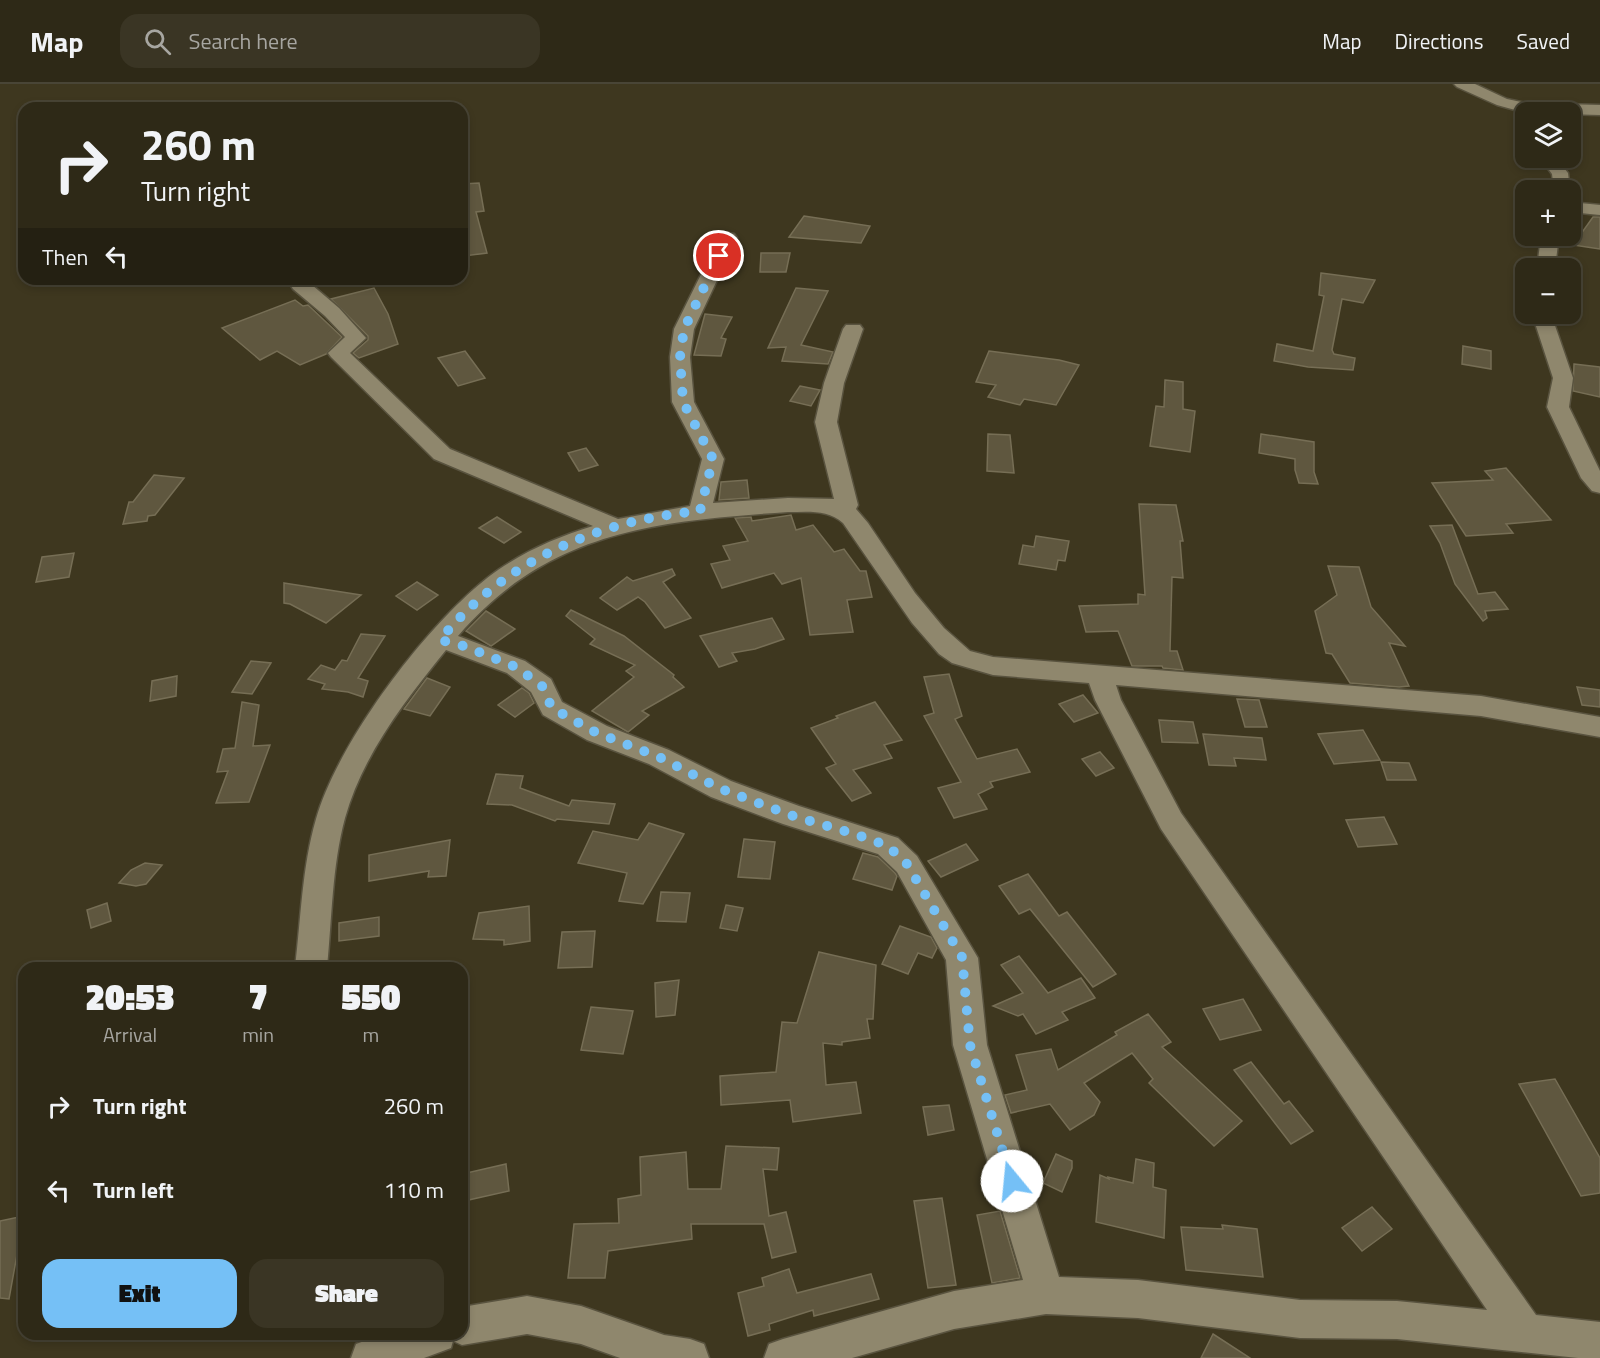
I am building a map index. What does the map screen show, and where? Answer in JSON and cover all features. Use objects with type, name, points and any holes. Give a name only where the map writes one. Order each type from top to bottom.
[{"type":"street","points":[[1462,84],[1515,106]]},
{"type":"street","points":[[1581,110],[1600,110]]},
{"type":"street","points":[[1581,208],[1600,210]]},
{"type":"street","points":[[700,511],[713,459],[683,402],[680,357],[684,329],[728,238]]},
{"type":"street","points":[[300,285],[332,312],[356,338],[338,353],[442,454],[616,527]]},
{"type":"street","points":[[1544,324],[1563,378],[1558,406],[1592,478],[1600,486]]},
{"type":"street","points":[[311,962],[319,869],[337,798],[356,756],[395,699],[440,640],[477,601],[523,565],[557,548],[616,527],[671,514],[700,511],[847,505],[826,422],[834,383],[853,329]]},
{"type":"street","points":[[828,507],[841,510],[852,518],[935,637],[962,657],[993,666],[1481,706],[1600,727]]},
{"type":"street","points":[[440,640],[464,646],[516,667],[542,686],[552,708],[597,733],[659,757],[721,789],[793,816],[888,846],[907,864],[962,957],[970,1045],[1046,1295]]},
{"type":"street","points":[[1099,674],[1108,700],[1170,821],[1525,1333]]},
{"type":"street","points":[[783,1358],[954,1310],[1046,1295],[1138,1299],[1300,1319],[1397,1320],[1600,1341]]},
{"type":"street","points":[[468,1325],[526,1315],[581,1325],[664,1354],[690,1358]]},
{"type":"street","points":[[370,1358],[409,1340]]},
{"type":"building","points":[[479,183],[484,211],[476,212],[487,253],[468,255],[468,184]]},
{"type":"building","points":[[804,216],[870,226],[861,243],[789,237]]},
{"type":"building","points":[[1593,217],[1600,217],[1600,249],[1580,246],[1581,234]]},
{"type":"building","points":[[761,253],[790,253],[786,272],[760,272]]},
{"type":"building","points":[[1321,273],[1375,280],[1363,303],[1342,299],[1332,350],[1334,354],[1355,358],[1353,370],[1308,367],[1274,361],[1277,344],[1313,351],[1324,296],[1319,295]]},
{"type":"building","points":[[374,288],[388,314],[398,344],[359,358],[353,353],[368,340],[368,336],[331,299]]},
{"type":"building","points":[[796,288],[828,291],[801,345],[833,352],[828,364],[782,361],[786,347],[768,348]]},
{"type":"building","points":[[295,300],[303,306],[308,305],[342,337],[326,354],[300,365],[277,351],[260,360],[222,328]]},
{"type":"building","points":[[705,314],[732,317],[721,338],[726,339],[721,356],[694,355]]},
{"type":"building","points":[[1463,346],[1491,351],[1491,369],[1462,364]]},
{"type":"building","points":[[465,351],[485,378],[458,386],[438,358]]},
{"type":"building","points":[[989,351],[1059,360],[1079,365],[1056,405],[1024,399],[1020,405],[988,397],[996,385],[976,382]]},
{"type":"building","points":[[1574,364],[1600,367],[1600,397],[1573,391]]},
{"type":"building","points":[[1165,380],[1183,382],[1183,409],[1195,411],[1190,452],[1150,446],[1156,406],[1164,407]]},
{"type":"building","points":[[800,386],[820,390],[811,406],[790,401]]},
{"type":"building","points":[[988,434],[1010,435],[1014,473],[987,471]]},
{"type":"building","points":[[1261,434],[1314,442],[1314,472],[1318,484],[1299,483],[1295,470],[1295,459],[1259,453]]},
{"type":"building","points":[[586,448],[598,465],[579,471],[568,453]]},
{"type":"building","points":[[1506,468],[1551,520],[1506,524],[1513,533],[1466,536],[1432,483],[1493,480],[1485,471]]},
{"type":"building","points":[[154,475],[184,478],[155,515],[148,516],[147,521],[123,524],[129,502],[133,502]]},
{"type":"building","points":[[747,480],[749,498],[719,500],[721,482]]},
{"type":"building","points":[[1139,504],[1176,505],[1183,541],[1180,541],[1183,578],[1172,577],[1170,651],[1177,651],[1183,670],[1162,666],[1132,666],[1118,631],[1086,632],[1079,606],[1138,604],[1138,594],[1145,595]]},
{"type":"building","points":[[791,515],[796,530],[813,525],[834,552],[844,549],[860,571],[866,571],[872,597],[847,600],[853,632],[810,635],[801,578],[782,584],[774,573],[722,588],[711,564],[730,560],[723,546],[748,541],[735,518],[751,517],[752,521]]},
{"type":"building","points":[[497,517],[521,532],[504,543],[479,528]]},
{"type":"building","points":[[1452,525],[1478,594],[1495,592],[1508,609],[1485,611],[1487,618],[1483,621],[1455,584],[1440,543],[1430,526]]},
{"type":"building","points":[[1036,536],[1069,541],[1065,561],[1058,560],[1056,570],[1019,564],[1023,545],[1034,547]]},
{"type":"building","points":[[74,553],[69,577],[36,582],[42,557]]},
{"type":"building","points":[[1328,566],[1359,567],[1371,607],[1405,646],[1389,643],[1409,686],[1350,683],[1332,654],[1326,653],[1315,611],[1337,595]]},
{"type":"building","points":[[672,569],[675,575],[663,582],[691,618],[665,628],[645,602],[638,597],[617,610],[600,598],[627,577],[633,581]]},
{"type":"building","points":[[417,582],[438,595],[417,610],[396,596]]},
{"type":"building","points":[[284,583],[361,595],[326,623],[284,603]]},
{"type":"building","points":[[571,610],[624,636],[674,675],[673,677],[684,687],[642,711],[649,715],[628,732],[592,711],[634,677],[626,671],[635,665],[590,644],[595,639],[566,616]]},
{"type":"building","points":[[486,611],[515,629],[491,646],[466,631]]},
{"type":"building","points":[[772,618],[784,639],[755,649],[732,653],[737,661],[719,667],[700,636]]},
{"type":"building","points":[[361,634],[385,636],[358,678],[368,681],[363,697],[348,692],[322,689],[325,684],[308,679],[321,665],[335,670],[342,660],[347,661]]},
{"type":"building","points":[[251,661],[271,663],[252,694],[232,692]]},
{"type":"building","points":[[949,674],[962,716],[955,719],[977,759],[1017,749],[1030,772],[990,782],[993,787],[978,794],[987,809],[954,818],[938,788],[961,782],[924,716],[934,713],[924,677]]},
{"type":"building","points":[[177,676],[176,696],[150,701],[152,681]]},
{"type":"building","points":[[427,678],[450,687],[430,716],[404,709]]},
{"type":"building","points":[[1577,687],[1600,690],[1600,707],[1582,705]]},
{"type":"building","points":[[522,688],[529,693],[534,703],[515,717],[498,705]]},
{"type":"building","points":[[1083,695],[1098,713],[1074,722],[1059,704]]},
{"type":"building","points":[[1237,699],[1259,700],[1267,727],[1245,727]]},
{"type":"building","points":[[242,702],[259,705],[253,746],[270,745],[249,802],[216,803],[228,771],[217,772],[223,749],[235,748]]},
{"type":"building","points":[[875,702],[902,740],[884,745],[892,758],[853,770],[871,793],[852,801],[826,768],[836,764],[811,728]]},
{"type":"building","points":[[1159,720],[1193,722],[1198,743],[1162,742]]},
{"type":"building","points":[[1363,730],[1380,760],[1334,764],[1318,734]]},
{"type":"building","points":[[1203,734],[1262,738],[1266,760],[1234,758],[1236,766],[1209,765]]},
{"type":"building","points":[[1100,752],[1114,768],[1096,776],[1082,759]]},
{"type":"building","points":[[1381,762],[1409,763],[1416,780],[1387,780]]},
{"type":"building","points":[[496,774],[523,776],[520,788],[569,806],[572,800],[615,804],[609,824],[557,819],[555,821],[512,805],[487,804]]},
{"type":"building","points":[[1384,817],[1397,844],[1358,847],[1346,820]]},
{"type":"building","points":[[649,823],[684,834],[643,904],[619,901],[627,873],[578,863],[593,831],[638,840]]},
{"type":"building","points":[[744,839],[775,842],[770,879],[738,877]]},
{"type":"building","points":[[450,840],[446,876],[428,877],[429,871],[369,881],[369,855]]},
{"type":"building","points":[[966,844],[978,860],[941,877],[928,861]]},
{"type":"building","points":[[863,853],[878,857],[895,873],[897,876],[892,890],[853,879]]},
{"type":"building","points":[[145,863],[162,865],[146,884],[136,886],[119,883],[131,870]]},
{"type":"building","points":[[1028,874],[1059,916],[1067,912],[1116,974],[1093,987],[1030,909],[1019,914],[999,886]]},
{"type":"building","points":[[661,892],[690,893],[686,922],[657,921]]},
{"type":"building","points":[[107,903],[111,921],[91,928],[87,910]]},
{"type":"building","points":[[726,905],[743,908],[737,931],[720,928]]},
{"type":"building","points":[[529,906],[530,941],[504,945],[504,940],[473,939],[479,913]]},
{"type":"building","points":[[379,917],[379,936],[339,941],[339,923]]},
{"type":"building","points":[[900,926],[931,937],[937,948],[932,958],[918,953],[908,974],[882,964]]},
{"type":"building","points":[[595,931],[592,967],[558,968],[562,932]]},
{"type":"building","points":[[819,952],[876,965],[873,1019],[867,1019],[870,1038],[842,1042],[842,1045],[823,1043],[826,1085],[856,1082],[861,1113],[793,1122],[790,1100],[721,1105],[720,1076],[776,1072],[782,1022],[797,1023]]},
{"type":"building","points":[[1019,956],[1048,993],[1081,978],[1095,998],[1062,1012],[1068,1020],[1036,1034],[1023,1014],[1018,1016],[993,1006],[1023,993],[1001,965]]},
{"type":"building","points":[[679,980],[675,1015],[656,1017],[655,983]]},
{"type":"building","points":[[1243,999],[1261,1030],[1220,1040],[1203,1009]]},
{"type":"building","points":[[591,1007],[633,1011],[623,1054],[581,1050]]},
{"type":"building","points":[[1148,1014],[1171,1042],[1162,1047],[1242,1121],[1214,1146],[1149,1083],[1153,1079],[1132,1053],[1084,1083],[1100,1102],[1094,1115],[1070,1130],[1050,1104],[1011,1113],[1005,1095],[1027,1090],[1016,1055],[1051,1049],[1058,1070],[1117,1035],[1115,1032]]},
{"type":"building","points":[[1251,1062],[1284,1104],[1289,1101],[1313,1131],[1291,1144],[1234,1070]]},
{"type":"building","points":[[1555,1079],[1600,1158],[1600,1193],[1581,1196],[1519,1084]]},
{"type":"building","points":[[949,1105],[954,1130],[928,1135],[923,1107]]},
{"type":"building","points":[[726,1146],[779,1148],[777,1170],[763,1169],[769,1216],[786,1212],[796,1252],[772,1258],[764,1224],[691,1224],[692,1239],[608,1251],[605,1278],[568,1278],[574,1224],[619,1223],[618,1199],[641,1195],[640,1157],[686,1152],[688,1189],[721,1189]]},
{"type":"building","points":[[1056,1154],[1072,1161],[1072,1168],[1062,1192],[1043,1183]]},
{"type":"building","points":[[1136,1159],[1154,1163],[1153,1187],[1166,1190],[1164,1238],[1096,1222],[1100,1175],[1133,1183]]},
{"type":"building","points":[[506,1164],[509,1191],[468,1200],[468,1173]]},
{"type":"building","points":[[942,1198],[956,1285],[928,1288],[914,1201]]},
{"type":"building","points":[[1372,1207],[1392,1229],[1362,1251],[1342,1228]]},
{"type":"building","points":[[1000,1211],[1020,1278],[992,1283],[977,1215]]},
{"type":"building","points":[[18,1217],[18,1249],[9,1299],[0,1298],[0,1221]]},
{"type":"building","points":[[1222,1225],[1257,1229],[1263,1277],[1186,1270],[1181,1227],[1223,1229]]},
{"type":"building","points":[[789,1269],[797,1293],[871,1274],[879,1299],[814,1316],[813,1310],[769,1324],[770,1330],[748,1336],[738,1293],[764,1286],[762,1278]]},
{"type":"building","points":[[1213,1334],[1250,1358],[1201,1358]]},
{"type":"route","points":[[719,256],[684,329],[680,357],[683,402],[713,459],[700,511],[633,521],[540,556],[523,565],[477,601],[440,640],[464,646],[516,667],[542,686],[552,708],[597,733],[659,757],[721,789],[793,816],[888,846],[907,864],[923,888],[962,957],[970,1045],[1012,1181]]}]
